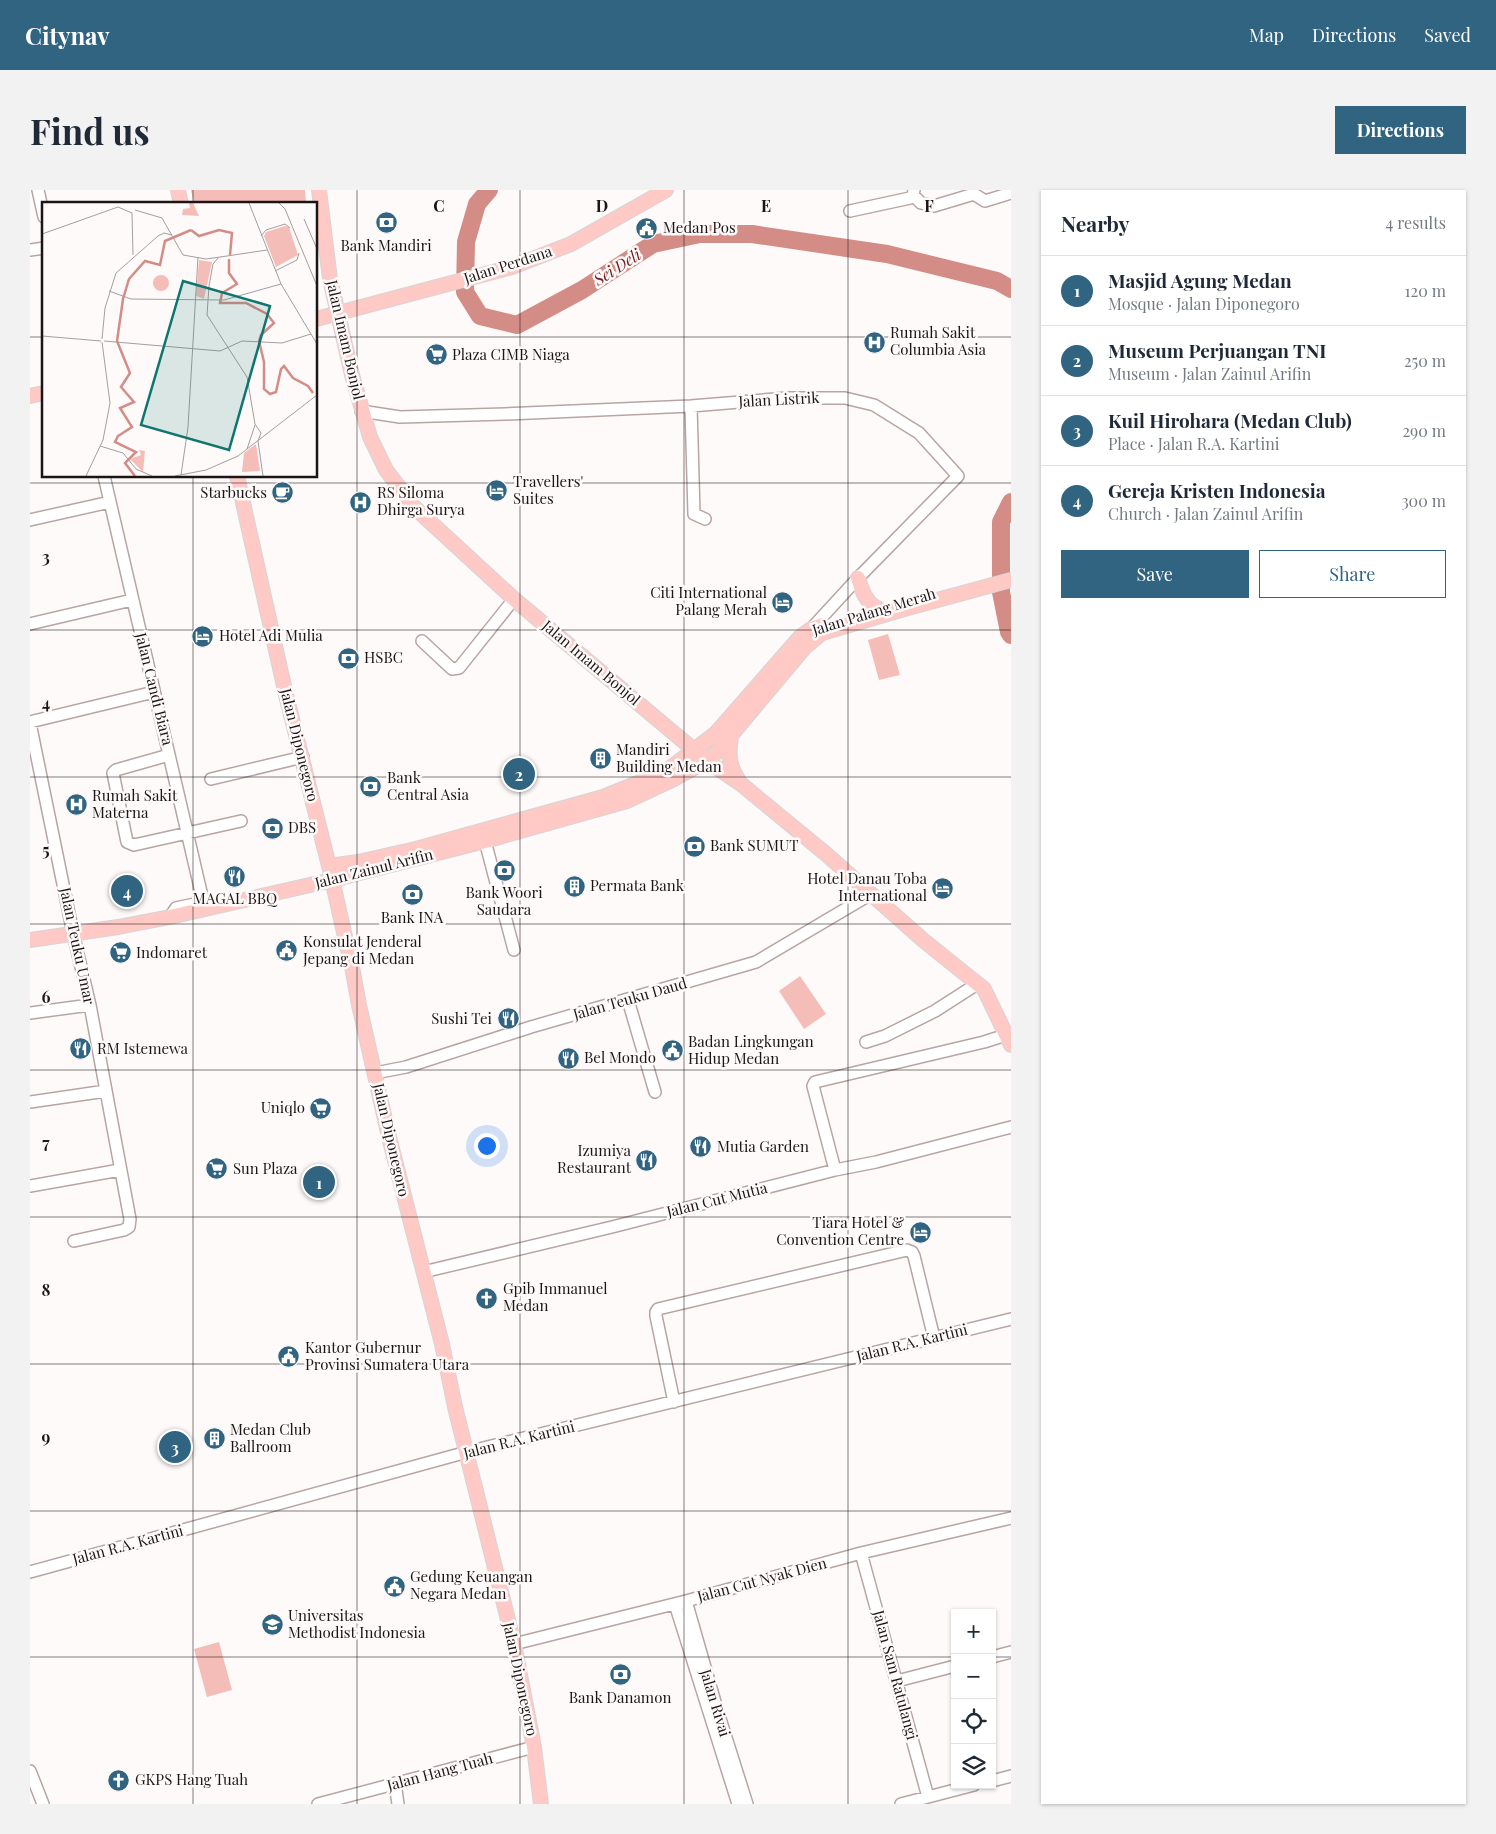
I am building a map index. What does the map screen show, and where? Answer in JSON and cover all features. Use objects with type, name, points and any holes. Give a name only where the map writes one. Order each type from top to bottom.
[{"type":"main road","name":"Jalan Imam Bonjol","points":[[319,190],[330,279],[361,411],[370,437],[386,470],[409,502],[514,599],[707,761],[740,784],[826,854],[923,940],[984,989],[1008,1040]]},
{"type":"main road","name":"Jalan Perdana","points":[[318,319],[512,267],[571,244],[666,190]]},
{"type":"main road","name":"Jalan Diponegoro","points":[[237,478],[255,562],[331,873],[389,1137],[442,1344],[455,1407],[514,1644],[534,1747],[541,1804]]},
{"type":"main road","name":"Jalan Palang Merah","points":[[707,761],[731,737],[805,647],[822,633],[1011,572]]},
{"type":"main road","points":[[858,578],[867,600],[873,607],[879,610]]},
{"type":"main road","name":"Jalan Palang Merah","points":[[695,751],[716,732],[800,637],[811,629],[962,589],[1011,580]]},
{"type":"main road","points":[[731,737],[729,747],[731,768],[740,784]]},
{"type":"main road","name":"Jalan Zainul Arifin","points":[[331,873],[485,841],[506,829],[623,790],[665,772],[695,751]]},
{"type":"main road","name":"Jalan Zainul Arifin","points":[[30,940],[170,917],[416,848],[627,801],[707,761]]},
{"type":"street","points":[[38,190],[42,208]]},
{"type":"street","points":[[850,211],[910,198],[914,193],[921,203],[934,206],[974,194],[985,201],[1011,194]]},
{"type":"street","name":"Jalan Listrik","points":[[361,411],[400,417],[615,410],[787,398],[845,398],[874,406],[919,433],[958,476],[811,629]]},
{"type":"street","points":[[691,406],[694,514],[705,520]]},
{"type":"street","name":"Jalan Candi Biara","points":[[104,478],[205,906]]},
{"type":"street","points":[[30,520],[110,502]]},
{"type":"street","points":[[422,642],[452,669],[457,669],[461,667],[514,599]]},
{"type":"street","points":[[30,624],[132,600]]},
{"type":"street","points":[[30,723],[154,692]]},
{"type":"street","name":"Jalan Teuku Umar","points":[[30,723],[73,934],[90,1005],[130,1219],[128,1227],[124,1230],[74,1242]]},
{"type":"street","points":[[169,755],[116,770],[113,773],[127,842],[134,845],[241,821]]},
{"type":"street","points":[[211,779],[303,757]]},
{"type":"street","points":[[485,841],[514,950]]},
{"type":"street","name":"Jalan Teuku Daud","points":[[375,1073],[406,1067],[531,1027],[756,962],[871,894]]},
{"type":"street","points":[[866,1042],[884,1036],[935,1011],[977,984]]},
{"type":"street","points":[[628,1000],[655,1092]]},
{"type":"street","points":[[30,1013],[90,1005]]},
{"type":"street","points":[[835,1170],[813,1086],[815,1082],[984,1042],[1008,1040]]},
{"type":"street","points":[[30,1102],[106,1091]]},
{"type":"street","name":"Jalan Cut Mutia","points":[[423,1272],[1011,1128]]},
{"type":"street","points":[[30,1186],[120,1170]]},
{"type":"street","points":[[674,1402],[656,1316],[658,1309],[907,1250],[912,1252],[914,1256],[934,1338]]},
{"type":"street","name":"Jalan R.A. Kartini","points":[[30,1572],[467,1452],[1011,1319]]},
{"type":"street","name":"Jalan Cut Nyak Dien","points":[[514,1644],[861,1553],[1011,1518]]},
{"type":"street","name":"Jalan Sam Ratulangi","points":[[861,1553],[928,1797]]},
{"type":"street","name":"Jalan Rivai","points":[[680,1602],[738,1804]]},
{"type":"street","name":"Jalan Rivai","points":[[680,1602],[747,1804]]},
{"type":"street","points":[[996,1656],[1011,1652]]},
{"type":"street","points":[[897,1681],[951,1667]]},
{"type":"street","name":"Jalan Hang Tuah","points":[[318,1804],[534,1747]]},
{"type":"street","points":[[30,1771],[43,1804]]},
{"type":"street","points":[[996,1780],[1011,1776]]},
{"type":"street","points":[[395,1783],[398,1804]]},
{"type":"street","points":[[901,1804],[959,1789]]},
{"type":"shaded area","points":[[191,190],[305,190],[306,202],[194,202]]},
{"type":"shaded area","points":[[888,634],[900,675],[879,680],[868,640]]},
{"type":"shaded area","points":[[800,976],[826,1014],[804,1029],[779,991]]},
{"type":"shaded area","points":[[219,1642],[232,1690],[207,1697],[194,1649]]},
{"type":"waterway","name":"Sei Deli","points":[[489,190],[477,204],[466,242],[465,292],[480,316],[517,325],[582,290],[653,244],[700,234],[752,234],[887,254],[997,281],[1011,289]]},
{"type":"waterway","name":"Sei Deli","points":[[1011,502],[1001,522],[1001,592],[1011,635]]},
{"type":"place","name":"Bank Mandiri","points":[[386,223]]},
{"type":"place","name":"Medan Pos","points":[[647,228]]},
{"type":"place","name":"Rumah Sakit Columbia Asia","points":[[874,342]]},
{"type":"place","name":"Plaza CIMB Niaga","points":[[436,355]]},
{"type":"place","name":"Travellers' Suites","points":[[497,491]]},
{"type":"place","name":"Starbucks","points":[[283,493]]},
{"type":"place","name":"RS Siloma Dhirga Surya","points":[[361,502]]},
{"type":"place","name":"Citi International Palang Merah","points":[[783,602]]},
{"type":"place","name":"Hotel Adi Mulia","points":[[203,636]]},
{"type":"place","name":"HSBC","points":[[348,658]]},
{"type":"place","name":"Mandiri Building Medan","points":[[600,759]]},
{"type":"place","name":"Museum Perjuangan TNI","points":[[519,774]]},
{"type":"place","name":"Bank Central Asia","points":[[371,787]]},
{"type":"place","name":"Rumah Sakit Materna","points":[[76,805]]},
{"type":"place","name":"DBS","points":[[272,828]]},
{"type":"place","name":"Bank SUMUT","points":[[694,846]]},
{"type":"place","name":"Bank Woori Saudara","points":[[504,870]]},
{"type":"place","name":"MAGAL BBQ","points":[[235,876]]},
{"type":"place","name":"Permata Bank","points":[[574,886]]},
{"type":"place","name":"Hotel Danau Toba International","points":[[943,888]]},
{"type":"place","name":"Gereja Kristen Indonesia","points":[[127,891]]},
{"type":"place","name":"Bank INA","points":[[412,895]]},
{"type":"place","name":"Konsulat Jenderal Jepang di Medan","points":[[287,951]]},
{"type":"place","name":"Indomaret","points":[[120,953]]},
{"type":"place","name":"Sushi Tei","points":[[508,1019]]},
{"type":"place","name":"RM Istemewa","points":[[81,1049]]},
{"type":"place","name":"Badan Lingkungan Hidup Medan","points":[[672,1051]]},
{"type":"place","name":"Bel Mondo","points":[[568,1058]]},
{"type":"place","name":"Uniqlo","points":[[321,1108]]},
{"type":"place","name":"Mutia Garden","points":[[701,1147]]},
{"type":"place","name":"Izumiya Restaurant","points":[[647,1160]]},
{"type":"place","name":"Sun Plaza","points":[[217,1169]]},
{"type":"place","name":"Masjid Agung Medan","points":[[319,1182]]},
{"type":"place","name":"Tiara Hotel & Convention Centre","points":[[920,1232]]},
{"type":"place","name":"Gpib Immanuel Medan","points":[[487,1298]]},
{"type":"place","name":"Kantor Gubernur Provinsi Sumatera Utara","points":[[289,1357]]},
{"type":"place","name":"Medan Club Ballroom","points":[[214,1439]]},
{"type":"place","name":"Kuil Hirohara (Medan Club)","points":[[175,1447]]},
{"type":"place","name":"Gedung Keuangan Negara Medan","points":[[394,1586]]},
{"type":"place","name":"Universitas Methodist Indonesia","points":[[272,1625]]},
{"type":"place","name":"Bank Danamon","points":[[620,1675]]},
{"type":"place","name":"GKPS Hang Tuah","points":[[119,1780]]}]
